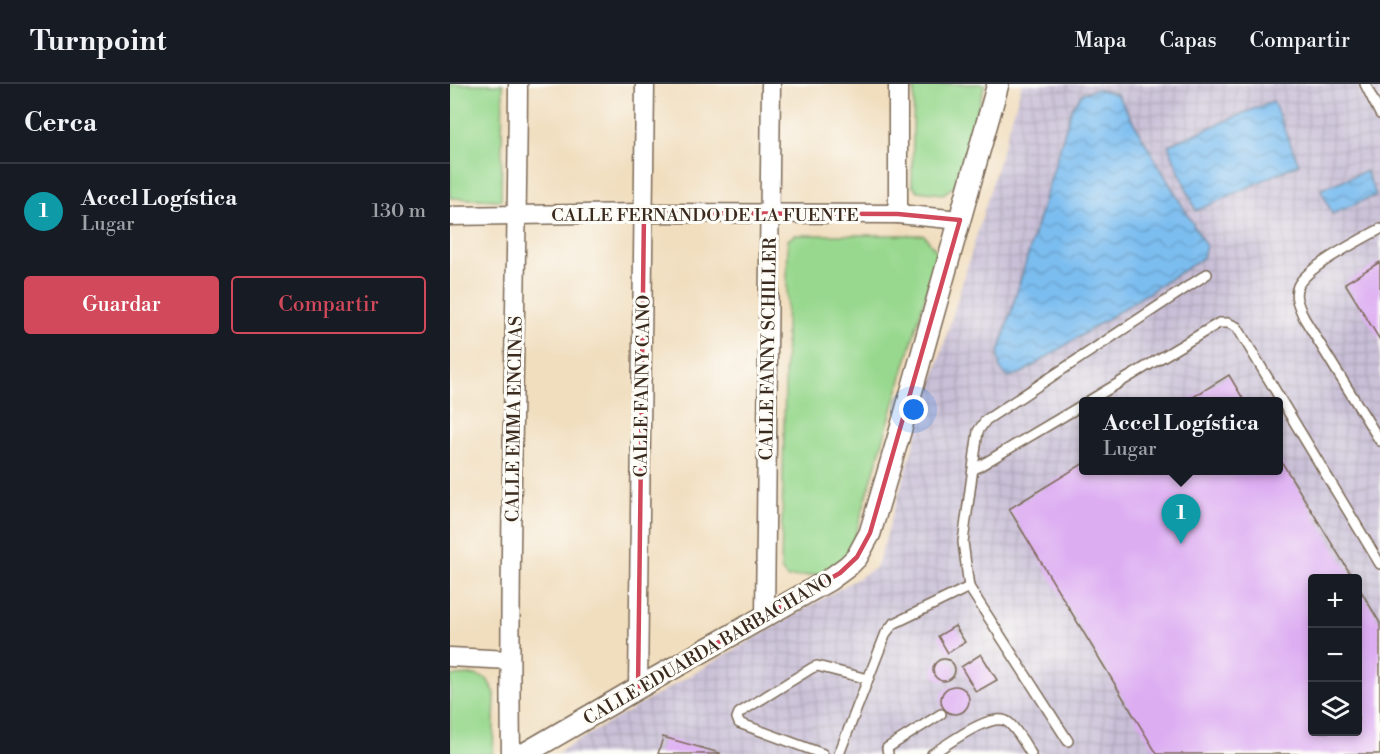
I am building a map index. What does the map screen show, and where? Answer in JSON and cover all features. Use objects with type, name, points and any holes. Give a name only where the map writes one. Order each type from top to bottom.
[{"type":"street","name":"CALLE EMMA ENCINAS","points":[[511,754],[510,660],[518,216],[518,84]]},
{"type":"street","name":"CALLE FANNY CANO","points":[[638,688],[645,84]]},
{"type":"street","name":"CALLE FANNY SCHILLER","points":[[765,615],[771,84]]},
{"type":"street","points":[[898,84],[898,214]]},
{"type":"street","points":[[960,220],[998,84]]},
{"type":"street","name":"CALLE FERNANDO DE LA FUENTE","points":[[450,216],[644,213],[898,214],[960,220]]},
{"type":"street","name":"CALLE EDUARDA BARBACHANO","points":[[524,754],[834,576],[857,557],[870,533],[960,220]]},
{"type":"street","points":[[450,657],[510,660]]},
{"type":"lane","points":[[1365,84],[1380,114]]},
{"type":"lane","points":[[1380,229],[1308,272],[1297,287],[1296,301],[1304,318],[1380,441]]},
{"type":"lane","points":[[1068,741],[969,587],[963,542],[978,431],[986,420],[1207,274]]},
{"type":"lane","points":[[1096,397],[1219,323],[1228,323],[1237,327],[1279,397]]},
{"type":"lane","points":[[1283,403],[1380,564]]},
{"type":"lane","points":[[973,470],[1079,406]]},
{"type":"lane","points":[[839,754],[886,633],[893,624],[969,587]]},
{"type":"lane","points":[[823,754],[739,723],[737,718],[739,713],[817,666],[868,679]]},
{"type":"lane","points":[[888,754],[887,748],[942,714]]},
{"type":"lane","points":[[932,754],[992,719],[1002,719],[1008,722],[1031,754]]},
{"type":"highlighted area","points":[[644,213],[898,214],[960,220],[870,533],[857,557],[840,573],[638,688]]},
{"type":"shaded area","points":[[1022,84],[1380,84],[1380,754],[555,754],[877,567]]},
{"type":"green space","points":[[450,84],[503,84],[501,200],[450,198]]},
{"type":"green space","points":[[914,84],[985,84],[956,185],[943,194],[917,191],[912,185]]},
{"type":"green space","points":[[795,235],[924,235],[938,253],[847,564],[837,572],[787,578],[781,570],[788,240]]},
{"type":"green space","points":[[475,675],[487,679],[495,693],[493,754],[450,754],[450,676]]},
{"type":"water","points":[[1096,89],[1117,94],[1206,246],[1203,258],[1022,373],[1008,377],[1000,369],[998,355],[1072,107],[1083,93]]},
{"type":"water","points":[[1273,101],[1299,164],[1196,211],[1168,145]]},
{"type":"water","points":[[1366,171],[1376,195],[1332,214],[1321,189]]},
{"type":"building","points":[[1380,262],[1380,340],[1345,283]]},
{"type":"building","points":[[1229,375],[1242,397],[1193,397]]},
{"type":"building","points":[[1283,464],[1351,574],[1308,574],[1308,736],[1362,736],[1362,593],[1380,623],[1380,754],[1157,754],[1009,509],[1079,466],[1079,475],[1283,475]]},
{"type":"building","points":[[955,626],[965,642],[948,653],[938,636]]},
{"type":"building","points":[[981,654],[997,680],[976,692],[961,667]]},
{"type":"building","points":[[944,659],[952,662],[955,670],[952,678],[944,681],[936,678],[933,670],[936,662]]},
{"type":"building","points":[[955,686],[965,690],[969,700],[965,710],[955,714],[945,710],[941,700],[945,690]]},
{"type":"building","points":[[663,737],[720,753],[720,754],[658,754]]},
{"type":"place","name":"Accel Logística","points":[[1181,544]]}]
